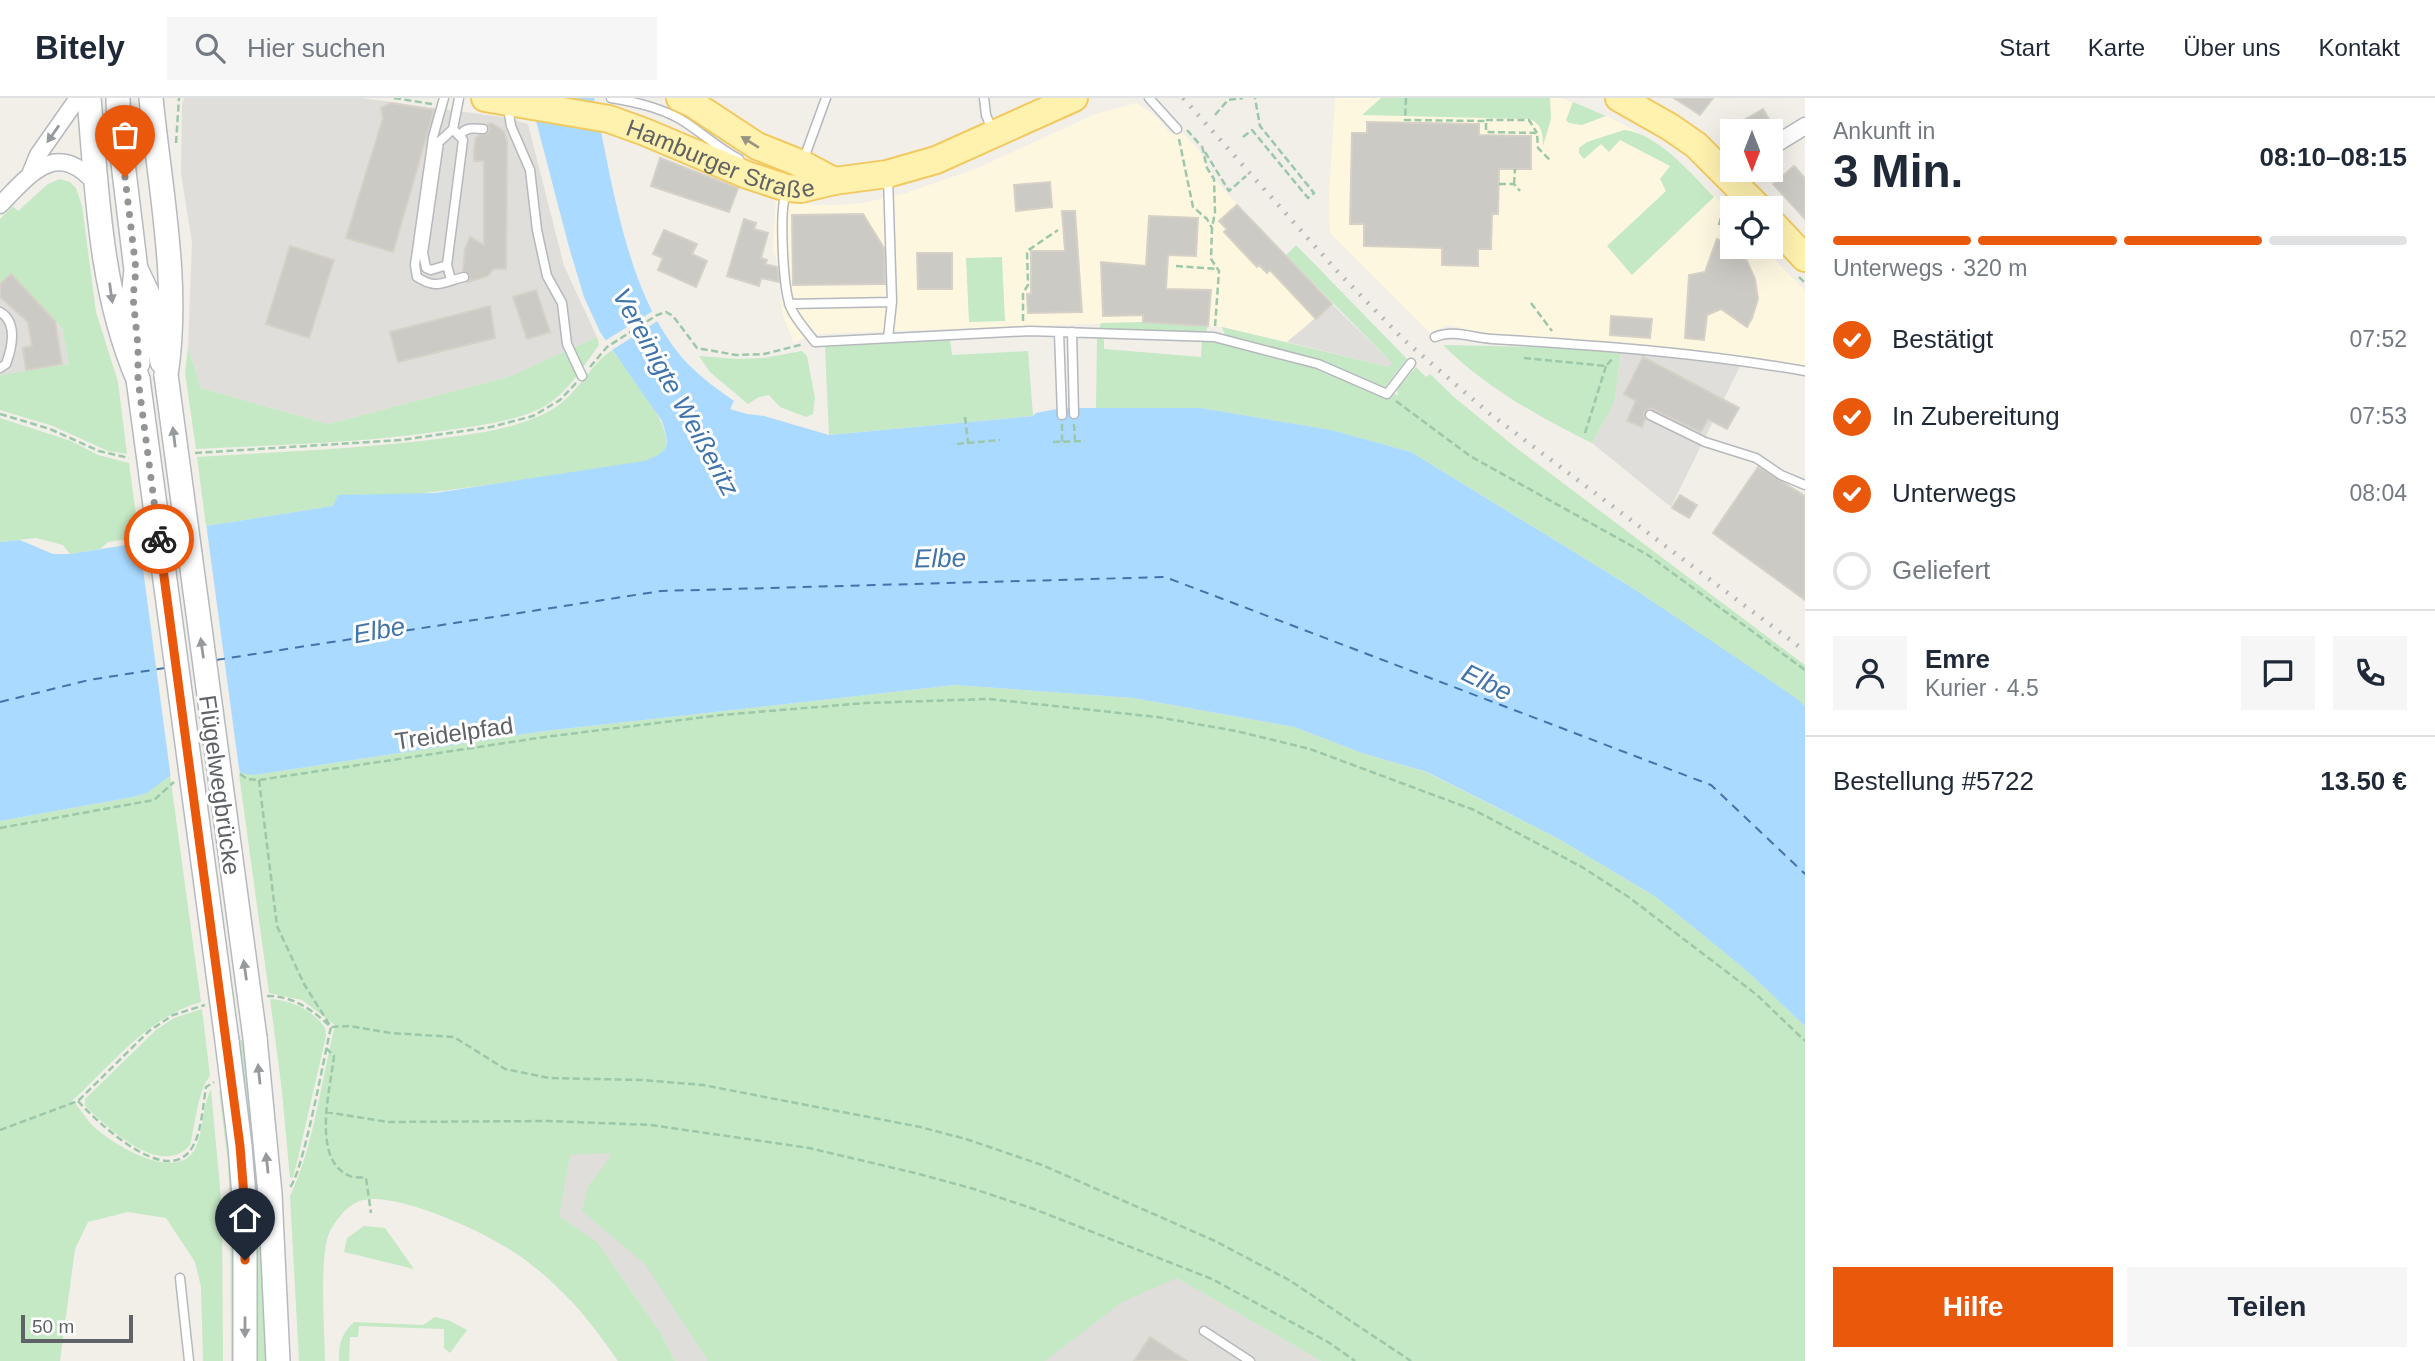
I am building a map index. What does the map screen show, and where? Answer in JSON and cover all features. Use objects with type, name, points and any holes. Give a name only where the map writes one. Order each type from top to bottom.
[{"type":"main road","points":[[89,98],[96,184],[113,306],[125,349],[138,379]]},
{"type":"main road","points":[[118,98],[119,130],[136,270],[133,297],[138,379]]},
{"type":"main road","points":[[151,98],[172,267],[171,342],[166,375]]},
{"type":"main road","points":[[155,141],[165,98]]},
{"type":"main road","name":"Hamburger Straße","points":[[485,98],[610,109],[645,132],[747,175],[834,181],[887,174],[936,160],[1074,98]]},
{"type":"main road","name":"Hamburger Straße","points":[[680,98],[757,146],[791,176]]},
{"type":"main road","points":[[1619,98],[1696,145],[1720,170]]},
{"type":"main road","points":[[1731,182],[1746,196]]},
{"type":"main road","points":[[1783,235],[1805,258]]},
{"type":"main road","points":[[136,270],[148,294],[166,375]]},
{"type":"main road","name":"Flügelwegbrücke","points":[[166,375],[278,1192],[278,1361]]},
{"type":"main road","name":"Flügelwegbrücke","points":[[138,379],[240,1146],[245,1209],[246,1361]]},
{"type":"street","points":[[31,172],[38,155],[78,98]]},
{"type":"street","points":[[1783,140],[1805,127]]},
{"type":"street","points":[[0,205],[31,172],[60,162],[76,167],[96,184]]},
{"type":"lane","points":[[444,98],[433,137],[415,265],[416,277],[429,285],[464,277]]},
{"type":"lane","points":[[451,280],[447,265],[463,140],[456,133],[459,98]]},
{"type":"lane","points":[[826,98],[782,202],[789,304],[798,322],[815,342],[1023,332],[1214,337],[1318,364],[1387,394],[1411,363]]},
{"type":"lane","points":[[984,98],[986,115],[994,135]]},
{"type":"lane","points":[[1149,98],[1181,128]]},
{"type":"lane","points":[[518,103],[509,114],[511,126],[530,170],[537,230],[547,276],[562,303],[567,344],[582,376]]},
{"type":"lane","points":[[610,109],[649,105],[665,112],[745,162]]},
{"type":"lane","points":[[447,265],[431,270],[426,268],[423,253],[439,142],[470,128],[483,129]]},
{"type":"lane","points":[[765,171],[791,176]]},
{"type":"lane","points":[[887,174],[892,302],[888,338]]},
{"type":"lane","points":[[789,304],[892,302]]},
{"type":"lane","points":[[0,312],[6,315],[12,328],[11,350],[6,364],[0,368]]},
{"type":"lane","points":[[1059,332],[1062,418]]},
{"type":"lane","points":[[1072,332],[1074,417]]},
{"type":"lane","points":[[1435,337],[1444,333],[1488,339],[1621,347],[1805,371]]},
{"type":"lane","points":[[1650,415],[1705,442],[1756,458],[1781,475],[1805,485]]},
{"type":"lane","points":[[180,1279],[189,1361]]},
{"type":"lane","points":[[1205,1331],[1250,1361]]},
{"type":"path","points":[[1215,115],[1228,100],[1243,98]]},
{"type":"path","points":[[1243,137],[1252,130],[1308,198],[1314,193],[1260,126],[1255,98]]},
{"type":"path","points":[[1406,98],[1405,120],[1529,120],[1537,133],[1538,148],[1551,161]]},
{"type":"path","points":[[1486,121],[1486,132],[1537,133]]},
{"type":"path","points":[[1181,128],[1202,146],[1229,191],[1246,176]]},
{"type":"path","points":[[1181,128],[1193,207],[1207,219],[1212,228]]},
{"type":"path","points":[[1202,146],[1207,168],[1214,179],[1215,212],[1211,259],[1217,269],[1214,337]]},
{"type":"path","points":[[1515,169],[1514,184],[1520,191]]},
{"type":"path","points":[[1719,225],[1731,182]]},
{"type":"path","points":[[1499,184],[1514,184]]},
{"type":"path","points":[[1023,332],[1023,293],[1028,285],[1027,251],[1058,230]]},
{"type":"path","points":[[1176,266],[1217,269]]},
{"type":"path","points":[[1531,303],[1558,337],[1558,342]]},
{"type":"path","points":[[196,453],[401,440],[491,427],[533,416],[560,400],[607,347],[666,312],[673,316],[696,348],[736,355],[764,354],[815,342]]},
{"type":"path","points":[[1585,433],[1606,366],[1621,347]]},
{"type":"path","points":[[1524,358],[1606,366]]},
{"type":"path","points":[[1387,394],[1469,456],[1648,555],[1805,670]]},
{"type":"path","points":[[0,414],[50,429],[99,452],[128,458]]},
{"type":"path","points":[[965,417],[968,443]]},
{"type":"path","points":[[1074,417],[1075,442]]},
{"type":"path","points":[[1062,418],[1062,442]]},
{"type":"path","points":[[957,444],[1000,440]]},
{"type":"path","points":[[1053,442],[1085,441]]},
{"type":"path","name":"Treidelpfad","points":[[239,774],[247,779],[259,780],[532,739],[721,715],[925,699],[989,699],[1082,707],[1236,731],[1310,749],[1474,810],[1581,867],[1630,898],[1757,995],[1805,1041]]},
{"type":"path","points":[[259,780],[277,926],[304,984],[331,1027],[295,1184],[278,1192]]},
{"type":"path","points":[[0,828],[154,800],[172,783],[185,781]]},
{"type":"path","points":[[256,998],[285,997],[311,1009],[331,1027],[349,1026],[391,1033],[454,1037],[505,1069],[549,1078],[642,1080],[703,1085],[920,1127],[966,1139],[1042,1165],[1215,1241],[1289,1280],[1411,1361]]},
{"type":"path","points":[[0,1130],[78,1101],[149,1031],[173,1015],[215,1003]]},
{"type":"path","points":[[326,1048],[334,1056],[326,1112],[326,1147],[339,1168],[350,1176],[366,1178],[371,1213]]},
{"type":"path","points":[[78,1101],[99,1124],[124,1143],[156,1158],[173,1160],[186,1156],[194,1144],[206,1087],[214,1082]]},
{"type":"path","points":[[326,1112],[388,1122],[549,1121],[652,1125],[809,1149],[915,1174],[974,1189],[1034,1209],[1212,1279],[1328,1342],[1355,1361]]},
{"type":"shaded area","points":[[184,98],[362,98],[502,117],[528,124],[564,266],[597,337],[508,377],[328,424],[201,388],[188,347],[192,243],[181,173]]},
{"type":"shaded area","points":[[1335,98],[1561,98],[1611,118],[1639,133],[1682,164],[1720,202],[1720,259],[1774,259],[1805,291],[1805,367],[1709,352],[1485,333],[1448,325],[1430,333],[1330,233],[1329,196]]},
{"type":"shaded area","points":[[1136,103],[1157,117],[1169,132],[1183,133],[1198,149],[1216,181],[1284,257],[1286,255],[1332,304],[1287,342],[1222,327],[1143,322],[813,334],[794,343],[782,313],[779,266],[773,250],[776,196],[813,205],[840,205],[863,203],[906,193],[978,168],[1095,114]]},
{"type":"shaded area","points":[[7,270],[62,328],[69,364],[0,375],[0,276]]},
{"type":"shaded area","points":[[1332,304],[1393,364],[1389,367],[1287,342]]},
{"type":"shaded area","points":[[1621,352],[1741,364],[1671,507],[1592,443],[1614,403]]},
{"type":"shaded area","points":[[659,1131],[1177,1278],[1321,1361],[675,1361],[660,1332],[597,1242],[489,1170]]},
{"type":"green space","points":[[1381,98],[1550,98],[1551,119],[1543,146],[1541,130],[1530,119],[1362,115]]},
{"type":"green space","points":[[1573,102],[1606,116],[1582,125],[1569,123],[1566,120]]},
{"type":"green space","points":[[1624,130],[1661,146],[1685,166],[1714,197],[1632,275],[1607,246],[1666,191],[1660,179],[1670,166],[1620,140],[1609,152],[1601,144],[1584,159],[1579,153],[1579,148],[1587,142]]},
{"type":"green space","points":[[60,179],[70,182],[76,188],[82,206],[96,312],[118,382],[127,454],[108,451],[53,426],[0,410],[0,375],[69,364],[62,328],[11,274],[0,284],[0,219],[13,206],[18,211],[48,184]]},
{"type":"green space","points":[[1296,245],[1407,359],[1384,388],[1398,396],[1397,389],[1416,367],[1426,377],[1430,374],[1515,447],[1805,665],[1805,706],[1631,587],[1411,452],[1330,430],[1201,408],[1096,409],[1097,338],[1104,338],[1104,349],[1201,357],[1202,340],[1217,340],[1225,335],[1222,327],[1389,367],[1392,363],[1286,255]]},
{"type":"green space","points":[[1002,257],[1005,321],[969,322],[966,258]]},
{"type":"green space","points":[[1143,322],[1208,326],[1206,332],[1099,329],[1101,323]]},
{"type":"green space","points":[[597,337],[599,345],[565,390],[537,410],[514,418],[412,435],[196,449],[185,373],[188,347],[201,388],[328,424],[508,377]]},
{"type":"green space","points":[[950,340],[952,355],[1028,351],[1033,416],[829,435],[825,347]]},
{"type":"green space","points":[[1443,345],[1621,352],[1614,403],[1592,443],[1513,400]]},
{"type":"green space","points":[[612,350],[662,423],[666,446],[662,455],[656,458],[630,465],[497,484],[336,503],[333,506],[206,526],[197,457],[407,442],[496,430],[525,422],[560,404]]},
{"type":"green space","points":[[802,351],[807,356],[815,398],[813,414],[806,417],[780,407],[769,395],[759,397],[748,404],[710,372],[699,356],[764,358]]},
{"type":"green space","points":[[0,418],[71,441],[98,455],[129,463],[139,537],[108,542],[100,549],[70,554],[63,545],[36,538],[0,542]]},
{"type":"green space","points":[[955,685],[1133,698],[1294,727],[1362,753],[1426,772],[1557,838],[1656,897],[1747,971],[1805,1026],[1805,1361],[1321,1361],[1177,1278],[1122,1302],[1045,1361],[708,1361],[645,1264],[582,1211],[588,1186],[611,1153],[570,1155],[559,1216],[597,1242],[660,1332],[675,1361],[618,1361],[574,1304],[517,1254],[472,1229],[431,1212],[389,1200],[371,1199],[349,1207],[331,1229],[323,1273],[325,1361],[299,1361],[290,1196],[311,1135],[335,1025],[302,1000],[269,993],[238,767],[254,775],[545,731]]},
{"type":"green space","points":[[170,775],[201,1002],[182,1009],[147,1030],[72,1101],[93,1126],[115,1143],[146,1158],[176,1162],[188,1158],[196,1147],[211,1089],[222,1210],[223,1361],[203,1361],[201,1287],[195,1262],[166,1218],[128,1212],[88,1222],[75,1249],[60,1361],[0,1361],[0,821],[133,797],[147,793]]},
{"type":"green space","points":[[270,999],[286,1001],[308,1011],[325,1028],[326,1036],[298,1158],[293,1177],[290,1178],[282,1091]]},
{"type":"green space","points":[[202,1009],[210,1076],[200,1099],[190,1145],[178,1154],[165,1156],[150,1153],[107,1126],[85,1106],[85,1099],[156,1030],[174,1018]]},
{"type":"green space","points":[[244,1039],[251,1093],[272,1361],[255,1361],[255,1201],[238,1040]]},
{"type":"green space","points":[[222,1089],[229,1157],[233,1225],[235,1361],[231,1361],[230,1208],[228,1163],[219,1090]]},
{"type":"green space","points":[[364,1226],[385,1228],[414,1269],[344,1252],[347,1238]]},
{"type":"green space","points":[[435,1317],[448,1320],[467,1330],[450,1353],[444,1348],[444,1329],[359,1326],[358,1337],[350,1337],[349,1361],[339,1361],[342,1340],[354,1322],[423,1325]]},
{"type":"water","points":[[530,98],[594,98],[625,238],[650,307],[667,337],[688,364],[734,401],[730,409],[829,435],[1033,416],[1062,408],[1201,408],[1331,430],[1411,452],[1631,587],[1796,698],[1805,706],[1805,1026],[1747,971],[1656,897],[1557,838],[1427,772],[1362,753],[1294,727],[1133,698],[955,685],[545,731],[254,775],[241,773],[238,767],[171,775],[147,793],[133,797],[0,821],[0,542],[20,540],[53,554],[70,554],[139,543],[206,526],[333,506],[338,495],[435,493],[644,461],[659,454],[666,447],[662,421],[600,332],[584,297]]},
{"type":"pier","points":[[653,311],[659,320],[609,352],[603,342]]},
{"type":"pier","points":[[206,523],[240,776],[236,770],[171,779],[139,539]]},
{"type":"building","points":[[1674,98],[1713,98],[1700,115]]},
{"type":"building","points":[[391,103],[434,110],[393,252],[346,238],[383,118],[381,108]]},
{"type":"building","points":[[1763,109],[1769,119],[1746,119]]},
{"type":"building","points":[[1367,122],[1479,124],[1479,135],[1531,136],[1531,169],[1499,169],[1498,214],[1492,214],[1491,249],[1478,249],[1478,266],[1442,265],[1442,248],[1364,246],[1364,224],[1350,224],[1352,133],[1367,133]]},
{"type":"building","points":[[491,123],[504,131],[507,142],[506,269],[493,269],[488,276],[468,282],[470,275],[463,271],[465,249],[470,237],[484,245],[484,161],[474,161],[474,149],[476,137],[488,133],[488,124]]},
{"type":"building","points":[[660,158],[738,188],[729,212],[651,186]]},
{"type":"building","points":[[1794,166],[1805,178],[1805,219],[1773,184],[1783,182],[1783,175]]},
{"type":"building","points":[[1050,182],[1052,207],[1016,211],[1014,185]]},
{"type":"building","points":[[1237,205],[1332,304],[1316,319],[1270,270],[1267,273],[1259,265],[1257,267],[1224,232],[1227,229],[1219,221]]},
{"type":"building","points":[[1062,211],[1075,211],[1082,312],[1028,313],[1031,251],[1065,251]]},
{"type":"building","points":[[863,214],[884,248],[885,284],[793,285],[792,215]]},
{"type":"building","points":[[1149,216],[1198,218],[1196,256],[1168,255],[1166,289],[1211,290],[1208,326],[1143,322],[1143,315],[1103,316],[1101,262],[1146,266]]},
{"type":"building","points":[[744,219],[756,223],[754,229],[768,233],[761,258],[767,260],[765,264],[777,267],[779,282],[761,278],[759,286],[727,276]]},
{"type":"building","points":[[664,230],[697,244],[692,254],[707,261],[696,287],[658,270],[663,258],[653,254]]},
{"type":"building","points":[[1717,239],[1720,240],[1720,259],[1747,261],[1755,279],[1758,299],[1747,327],[1721,309],[1707,315],[1704,340],[1685,338],[1689,275],[1705,272]]},
{"type":"building","points":[[290,246],[334,260],[309,338],[266,324]]},
{"type":"building","points":[[917,253],[952,253],[952,289],[918,289]]},
{"type":"building","points":[[11,274],[55,321],[62,364],[26,370],[23,348],[32,346],[28,322],[0,297],[0,284]]},
{"type":"building","points":[[536,290],[550,332],[527,339],[513,297]]},
{"type":"building","points":[[490,306],[495,338],[398,362],[390,332]]},
{"type":"building","points":[[1611,316],[1652,319],[1650,338],[1610,335]]},
{"type":"building","points":[[1643,357],[1739,408],[1727,429],[1708,419],[1701,432],[1650,408],[1644,413],[1642,427],[1627,421],[1636,401],[1624,394]]},
{"type":"building","points":[[1758,467],[1805,496],[1805,600],[1713,533]]},
{"type":"building","points":[[1680,495],[1697,505],[1689,518],[1672,508]]},
{"type":"building","points":[[1150,1337],[1187,1361],[1134,1361]]},
{"type":"ferry route","points":[[216,660],[661,591],[1165,577],[1711,785],[1805,874]]},
{"type":"ferry route","points":[[0,702],[89,680],[165,668]]},
{"type":"railway","points":[[1183,98],[1337,271],[1404,340],[1490,414],[1805,651]]},
{"type":"way so far","points":[[125,177],[136,270],[133,297],[138,379],[159,539]]},
{"type":"route","points":[[159,539],[240,1146],[245,1209],[245,1260]]},
{"type":"water label","name":"Vereinigte Weißeritz","points":[[676,392]]},
{"type":"water label","name":"Elbe","points":[[940,558]]},
{"type":"water label","name":"Elbe","points":[[379,630]]},
{"type":"water label","name":"Elbe","points":[[1487,682]]}]
